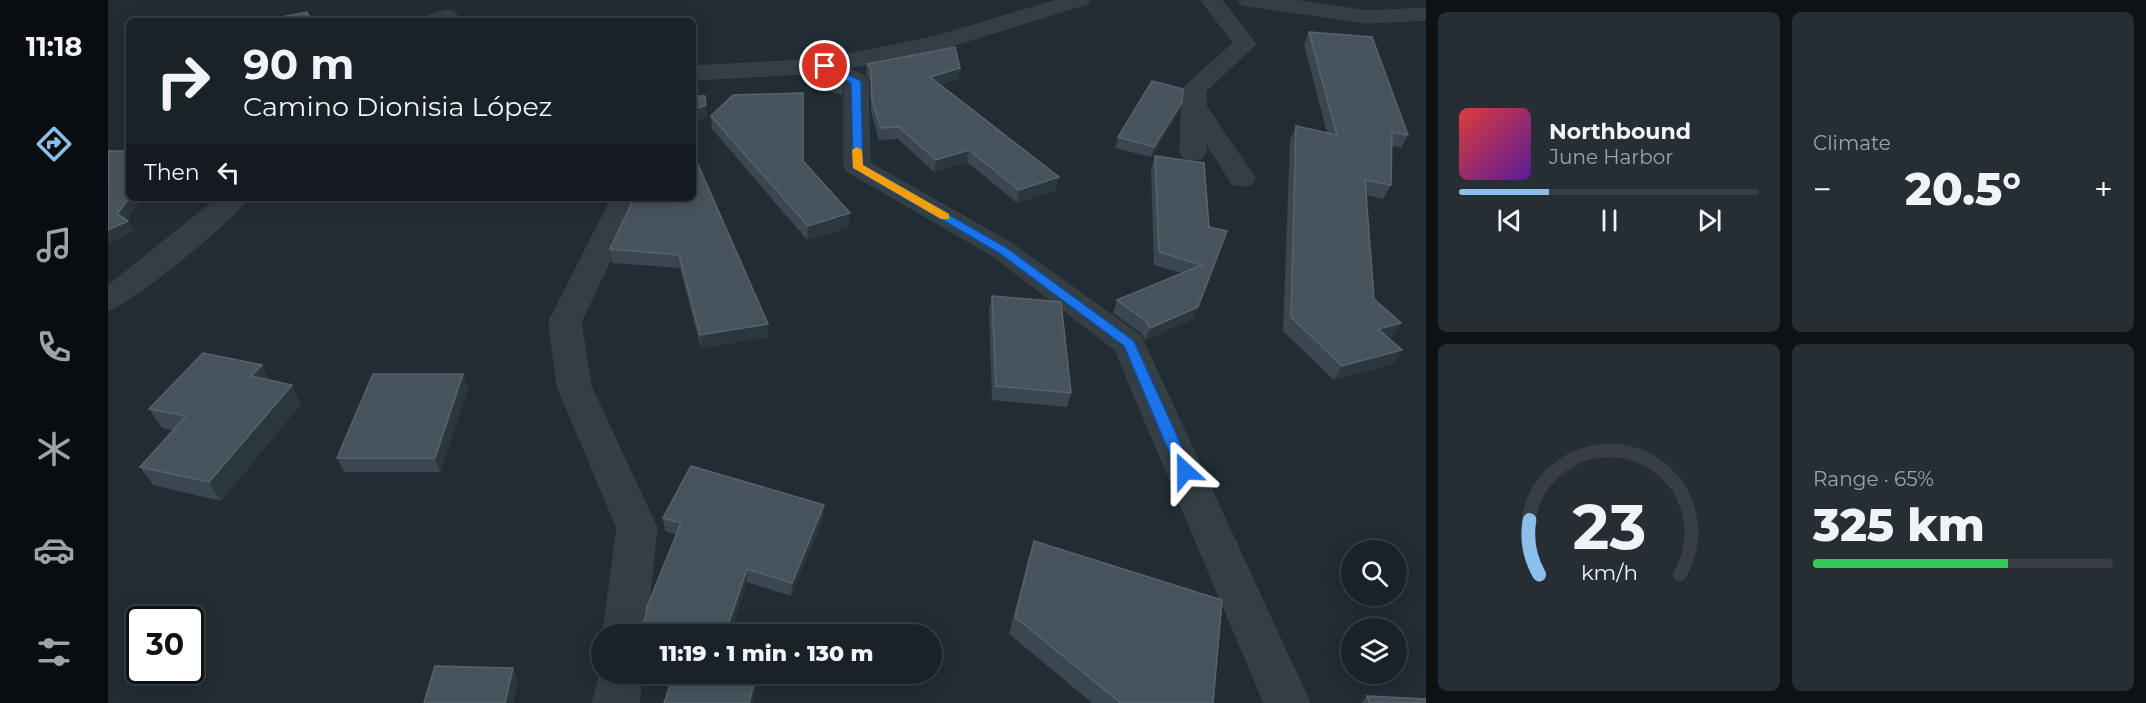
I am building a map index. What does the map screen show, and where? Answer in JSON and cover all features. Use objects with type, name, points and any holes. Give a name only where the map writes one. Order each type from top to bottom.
[{"type":"street","points":[[696,73],[825,66],[937,43],[1080,0]]},
{"type":"street","points":[[1193,152],[1194,89],[1245,44],[1211,0]]},
{"type":"street","points":[[1248,0],[1368,17],[1426,14]]},
{"type":"street","points":[[825,66],[856,81],[857,166],[1003,250],[1130,344],[1287,703]]},
{"type":"street","points":[[1194,106],[1242,178]]},
{"type":"street","points":[[108,300],[133,284],[231,201]]},
{"type":"street","points":[[625,201],[565,322],[574,386],[637,528],[625,624]]},
{"type":"street","points":[[616,703],[619,684]]},
{"type":"building","points":[[307,12],[310,18],[276,18]]},
{"type":"building","points":[[1309,32],[1372,37],[1408,135],[1392,132],[1391,185],[1365,180],[1374,299],[1401,323],[1378,329],[1402,350],[1342,366],[1291,317],[1296,126],[1337,135]]},
{"type":"building","points":[[955,47],[960,68],[930,77],[1059,177],[1019,190],[969,150],[936,160],[899,127],[881,128],[872,100],[871,69],[867,64]]},
{"type":"building","points":[[835,69],[843,73],[843,82],[814,73]]},
{"type":"building","points":[[1152,81],[1183,89],[1182,102],[1154,147],[1118,137]]},
{"type":"building","points":[[803,93],[803,161],[850,213],[808,226],[711,116],[733,95]]},
{"type":"building","points":[[696,96],[705,96],[706,105],[696,109]]},
{"type":"building","points":[[108,151],[125,151],[127,201],[117,214],[128,221],[108,230]]},
{"type":"building","points":[[1155,156],[1204,163],[1209,227],[1227,231],[1198,307],[1150,328],[1147,322],[1117,300],[1202,265],[1159,252]]},
{"type":"building","points":[[696,160],[768,324],[700,335],[679,255],[610,249],[633,201],[696,201]]},
{"type":"building","points":[[992,296],[1061,302],[1071,393],[996,386]]},
{"type":"building","points":[[203,353],[262,365],[251,376],[292,385],[209,482],[140,467],[186,416],[149,409]]},
{"type":"building","points":[[373,374],[463,374],[435,458],[337,458]]},
{"type":"building","points":[[691,466],[824,505],[792,583],[747,569],[728,624],[640,624],[645,621],[647,607],[681,523],[663,518]]},
{"type":"building","points":[[1034,541],[1222,600],[1213,703],[1121,703],[1015,617]]},
{"type":"building","points":[[435,666],[513,668],[505,703],[424,703]]},
{"type":"building","points":[[671,684],[754,684],[749,703],[664,703]]},
{"type":"building","points":[[1367,696],[1426,699],[1426,703],[1370,703]]},
{"type":"slow traffic","points":[[857,150],[857,166],[945,217]]},
{"type":"route","points":[[825,66],[856,81],[857,166],[1003,250],[1130,344],[1185,471]]}]
